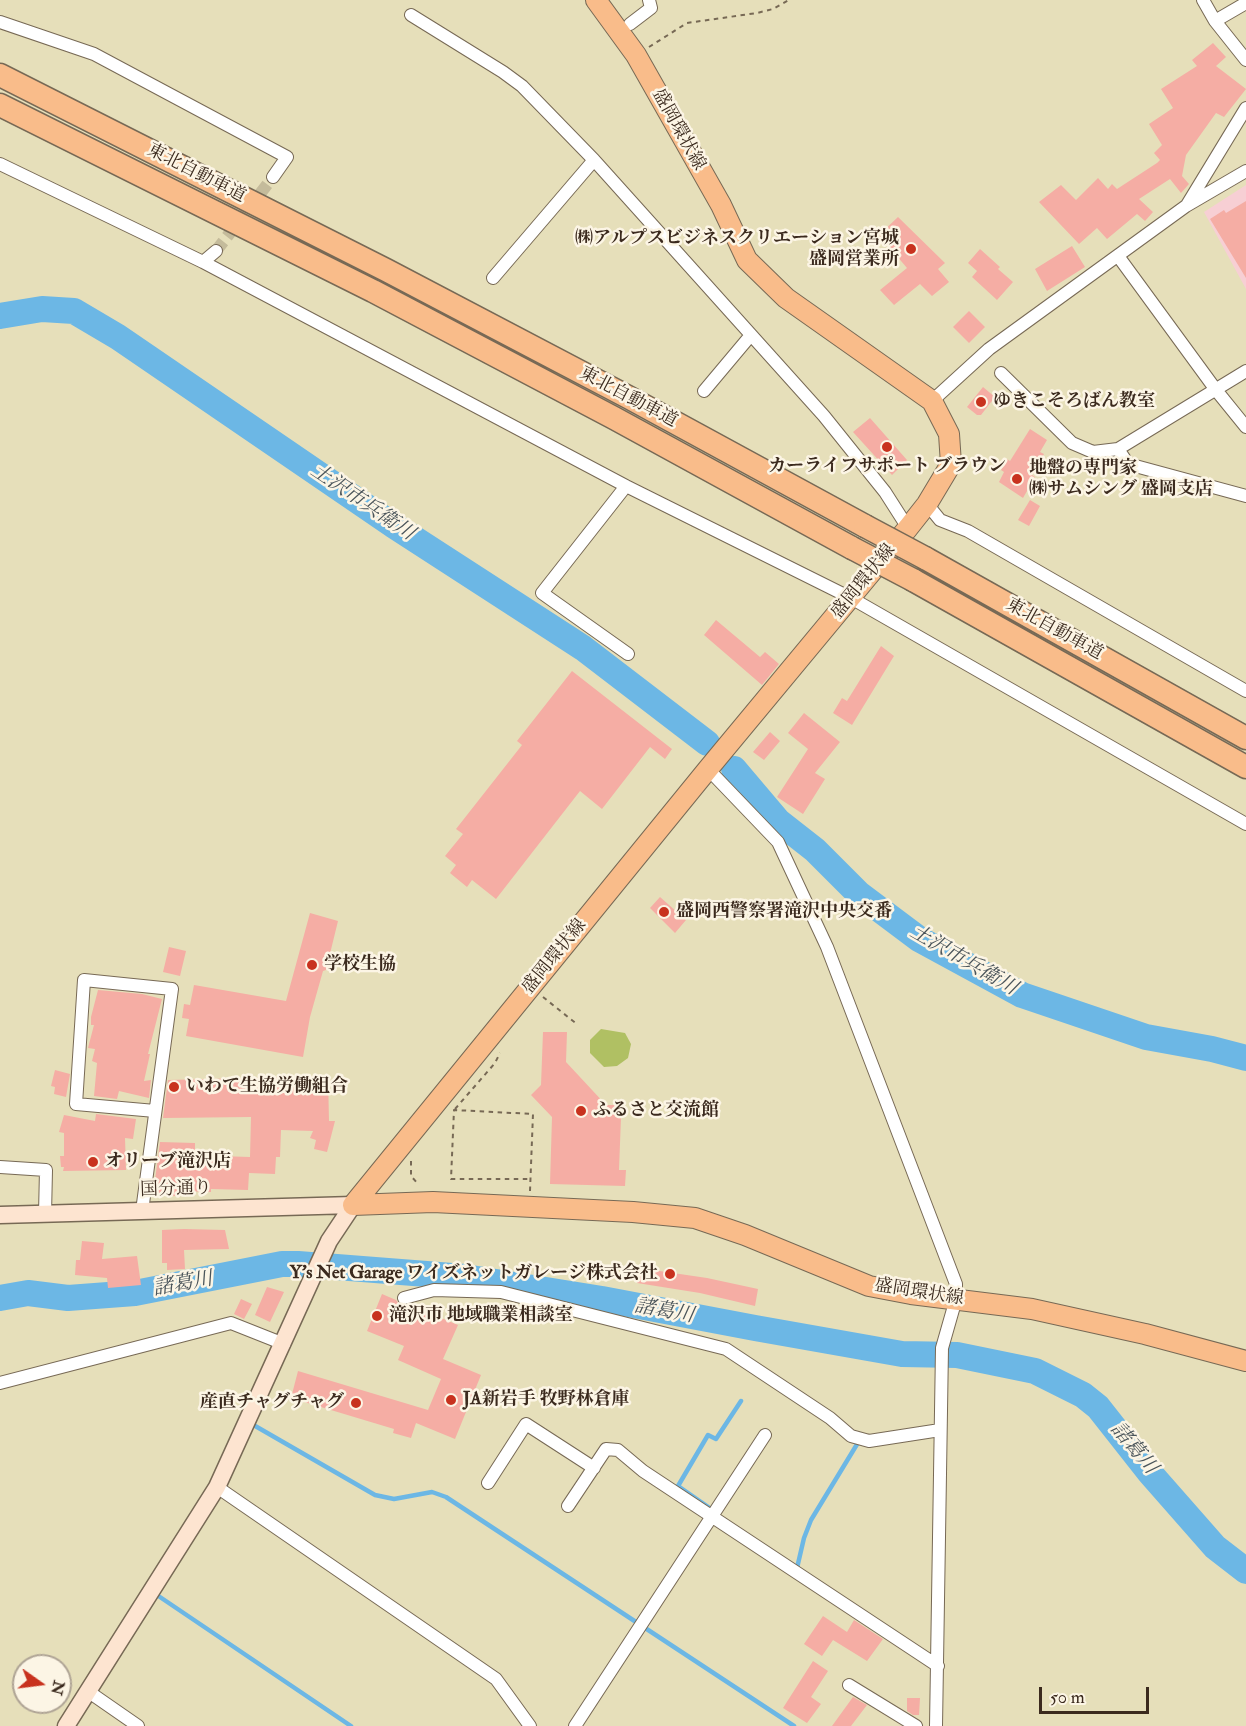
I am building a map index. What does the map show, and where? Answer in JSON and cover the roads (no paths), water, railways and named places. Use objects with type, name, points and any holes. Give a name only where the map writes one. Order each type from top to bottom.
[{"type":"highway","name":"東北自動車道","points":[[0,75],[397,276],[628,397],[925,558],[1246,738]]},
{"type":"highway","name":"東北自動車道","points":[[0,105],[373,291],[614,418],[913,580],[1246,767]]},
{"type":"main road","name":"盛岡環状線","points":[[353,1205],[708,769],[908,528],[927,504],[951,464],[949,434],[932,401],[786,298],[747,260],[721,206],[636,55],[596,0]]},
{"type":"main road","name":"盛岡環状線","points":[[353,1205],[433,1202],[622,1211],[695,1218],[746,1235],[869,1286],[911,1294],[1032,1309],[1145,1334],[1246,1361]]},
{"type":"street","points":[[630,24],[651,8],[649,0]]},
{"type":"street","points":[[1203,0],[1215,21],[1246,60]]},
{"type":"street","points":[[1215,21],[1246,3]]},
{"type":"street","points":[[411,15],[522,86],[594,160],[854,451],[885,492],[908,528]]},
{"type":"street","points":[[0,22],[94,54],[287,157],[273,177]]},
{"type":"street","points":[[1186,206],[1246,108]]},
{"type":"street","points":[[493,279],[594,160]]},
{"type":"street","points":[[0,164],[203,262],[626,486],[851,598],[1246,824]]},
{"type":"street","points":[[932,401],[989,349],[1186,206],[1246,171]]},
{"type":"street","points":[[203,262],[216,251]]},
{"type":"street","points":[[1118,256],[1216,390],[1246,427]]},
{"type":"street","points":[[704,391],[751,335]]},
{"type":"street","points":[[1001,373],[1072,443],[1093,452],[1118,449],[1246,371]]},
{"type":"street","points":[[1045,416],[1056,407]]},
{"type":"street","points":[[1118,449],[1128,464],[1246,496]]},
{"type":"street","points":[[626,486],[542,593],[628,654]]},
{"type":"street","points":[[927,504],[940,520],[968,531],[1246,691]]},
{"type":"street","points":[[708,769],[778,842],[827,947],[956,1284],[956,1299],[942,1348],[936,1726]]},
{"type":"street","points":[[142,1211],[172,989],[84,980],[76,1104],[155,1111]]},
{"type":"street","points":[[0,1167],[46,1170],[45,1214]]},
{"type":"street","points":[[66,1726],[218,1487],[330,1241],[353,1205]]},
{"type":"street","name":"国分通り","points":[[0,1215],[353,1205]]},
{"type":"street","points":[[404,1298],[434,1290],[501,1292],[726,1349],[830,1418],[851,1436],[869,1441],[940,1430]]},
{"type":"street","points":[[0,1383],[231,1323],[284,1344]]},
{"type":"street","points":[[488,1483],[526,1424],[594,1468]]},
{"type":"street","points":[[574,1726],[765,1435]]},
{"type":"street","points":[[568,1506],[606,1449],[618,1450],[643,1471],[714,1513],[938,1666]]},
{"type":"street","points":[[218,1487],[496,1679],[530,1726]]},
{"type":"street","points":[[849,1685],[916,1726]]},
{"type":"street","points":[[88,1692],[138,1726]]},
{"type":"waterway","name":"土沢市兵衛川","points":[[0,316],[42,309],[74,311],[118,337],[393,525],[583,648],[707,743]]},
{"type":"waterway","name":"土沢市兵衛川","points":[[734,769],[778,821],[815,850],[859,894],[919,939],[1022,995],[1146,1037],[1212,1049],[1246,1058]]},
{"type":"waterway","name":"諸葛川","points":[[0,1298],[28,1293],[68,1298],[135,1293],[282,1264],[298,1264],[465,1277],[602,1299],[902,1354],[957,1355],[1035,1371],[1083,1395],[1098,1407],[1150,1473],[1215,1547],[1246,1571]]},
{"type":"waterway","points":[[714,1511],[678,1486],[708,1435],[716,1439],[741,1401]]},
{"type":"waterway","points":[[250,1423],[375,1495],[394,1499],[432,1492],[446,1497],[794,1726]]},
{"type":"waterway","points":[[797,1568],[811,1520],[859,1441]]},
{"type":"waterway","points":[[154,1593],[351,1726]]},
{"type":"tunnel","points":[[216,251],[273,177]]},
{"type":"place","name":"㈱アルプスビジネスクリエーション宮城 盛岡営業所","points":[[911,249]]},
{"type":"place","name":"ゆきこそろばん教室","points":[[981,402]]},
{"type":"place","name":"カーライフサポート ブラウン","points":[[887,447]]},
{"type":"place","name":"地盤の専門家 ㈱サムシング 盛岡支店","points":[[1017,479]]},
{"type":"place","name":"盛岡西警察署滝沢中央交番","points":[[664,912]]},
{"type":"place","name":"学校生協","points":[[312,965]]},
{"type":"place","name":"いわて生協労働組合","points":[[174,1087]]},
{"type":"place","name":"ふるさと交流館","points":[[581,1111]]},
{"type":"place","name":"オリーブ滝沢店","points":[[93,1162]]},
{"type":"place","name":"Y’s Net Garage ワイズネットガレージ株式会社","points":[[670,1274]]},
{"type":"place","name":"滝沢市 地域職業相談室","points":[[377,1316]]},
{"type":"place","name":"JA新岩手 牧野林倉庫","points":[[451,1400]]},
{"type":"place","name":"産直チャグチャグ","points":[[356,1403]]}]
